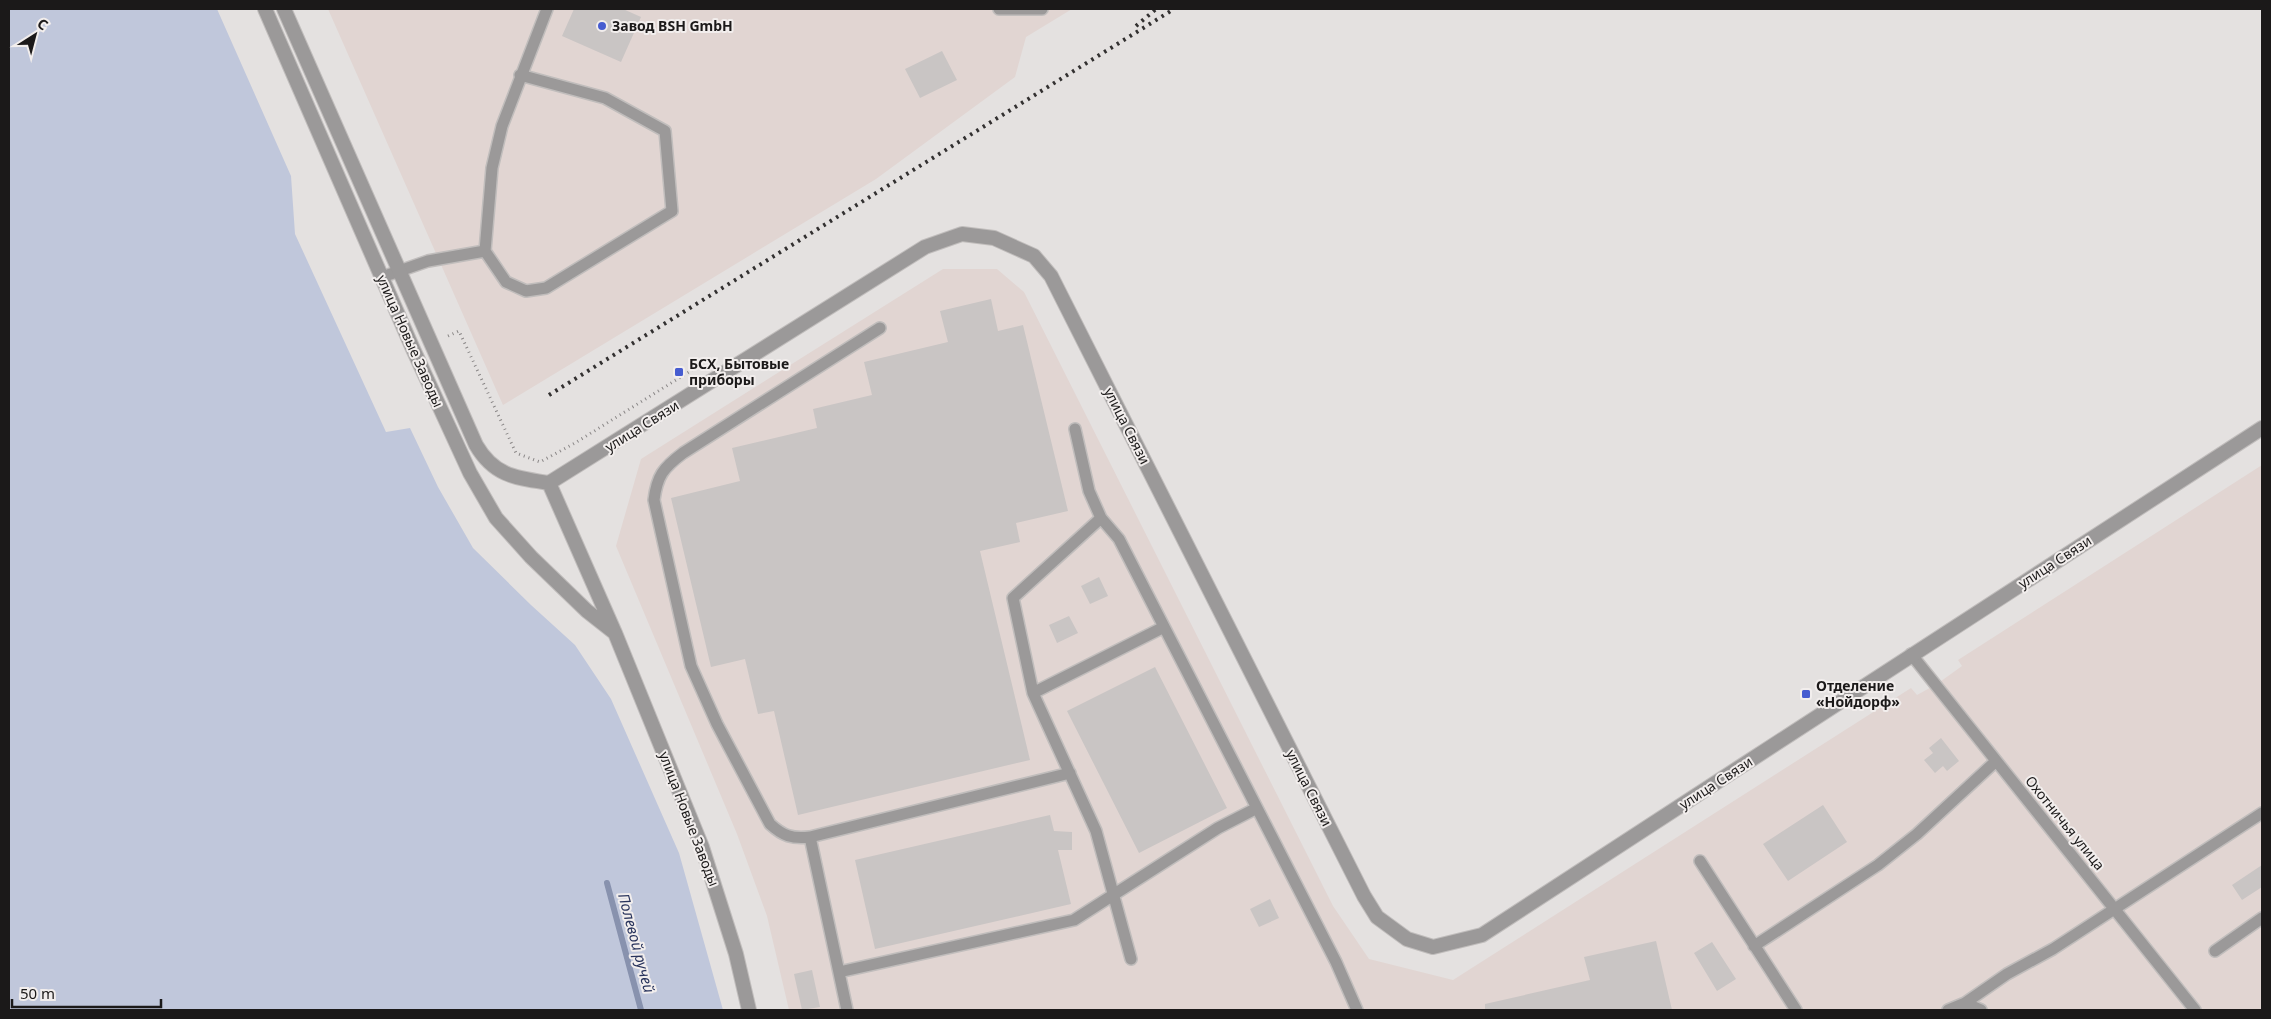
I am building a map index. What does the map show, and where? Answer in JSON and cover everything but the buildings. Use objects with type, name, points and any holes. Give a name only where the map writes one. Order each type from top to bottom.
[{"type":"street","name":"улица Новые Заводы","points":[[265,9],[470,473],[496,518],[531,557],[615,634]]},
{"type":"street","name":"улица Новые Заводы","points":[[284,9],[476,445],[484,459],[497,470],[516,478],[549,483],[615,634],[702,847],[736,954],[749,1010]]},
{"type":"street","name":"улица Связи","points":[[549,483],[925,247],[962,234],[994,238],[1034,256],[1051,276],[1364,896],[1378,917],[1407,939],[1433,947],[1482,935],[1840,703],[1911,654],[2262,428]]},
{"type":"lane","points":[[520,75],[605,98],[665,131],[672,211],[546,288],[526,291],[506,282],[485,252],[492,168],[502,126],[520,75],[546,9]]},
{"type":"lane","points":[[999,9],[1042,9]]},
{"type":"lane","points":[[382,276],[428,261],[485,252]]},
{"type":"lane","points":[[880,328],[683,453],[667,465],[657,481],[654,500],[691,666],[717,724],[770,824],[782,834],[794,839],[810,837],[1070,774]]},
{"type":"lane","points":[[1075,429],[1089,491],[1101,518],[1119,539],[1336,962],[1357,1010]]},
{"type":"lane","points":[[1101,518],[1013,598],[1034,693],[1096,831],[1131,959]]},
{"type":"lane","points":[[1034,693],[1164,627]]},
{"type":"lane","name":"Охотничья улица","points":[[1911,654],[1937,684],[1996,761],[2195,1010]]},
{"type":"lane","points":[[1754,946],[1878,865],[1917,834],[1996,761]]},
{"type":"lane","points":[[839,972],[1074,920],[1218,828],[1257,808]]},
{"type":"lane","points":[[1948,1010],[1965,1003],[2007,974],[2053,949],[2262,813]]},
{"type":"lane","points":[[810,837],[847,1010]]},
{"type":"lane","points":[[1700,861],[1796,1010]]},
{"type":"lane","points":[[2215,951],[2262,918]]},
{"type":"lane","points":[[1965,1003],[1981,1010]]},
{"type":"path","points":[[448,336],[458,332],[516,453],[540,462],[700,365]]},
{"type":"shaded area","points":[[9,9],[217,9],[291,176],[295,234],[386,432],[410,428],[438,487],[473,548],[575,645],[611,699],[679,853],[723,1010],[9,1010]]},
{"type":"shaded area","points":[[328,9],[1072,9],[1026,37],[1015,77],[876,179],[503,405]]},
{"type":"shaded area","points":[[943,269],[997,269],[1024,292],[1333,906],[1369,959],[1453,980],[1911,688],[1917,695],[1937,684],[1962,666],[1958,660],[2262,465],[2262,1010],[789,1010],[767,916],[737,834],[616,546],[641,459]]},
{"type":"waterway","name":"Полевой ручей","points":[[607,883],[641,1010]]},
{"type":"railway","points":[[1136,26],[1156,9]]},
{"type":"railway","points":[[549,395],[1174,9]]},
{"type":"place","name":"Завод BSH GmbH","points":[[602,26]]},
{"type":"place","name":"БСХ, Бытовые приборы","points":[[679,372]]},
{"type":"place","name":"Отделение «Нойдорф»","points":[[1806,694]]}]
